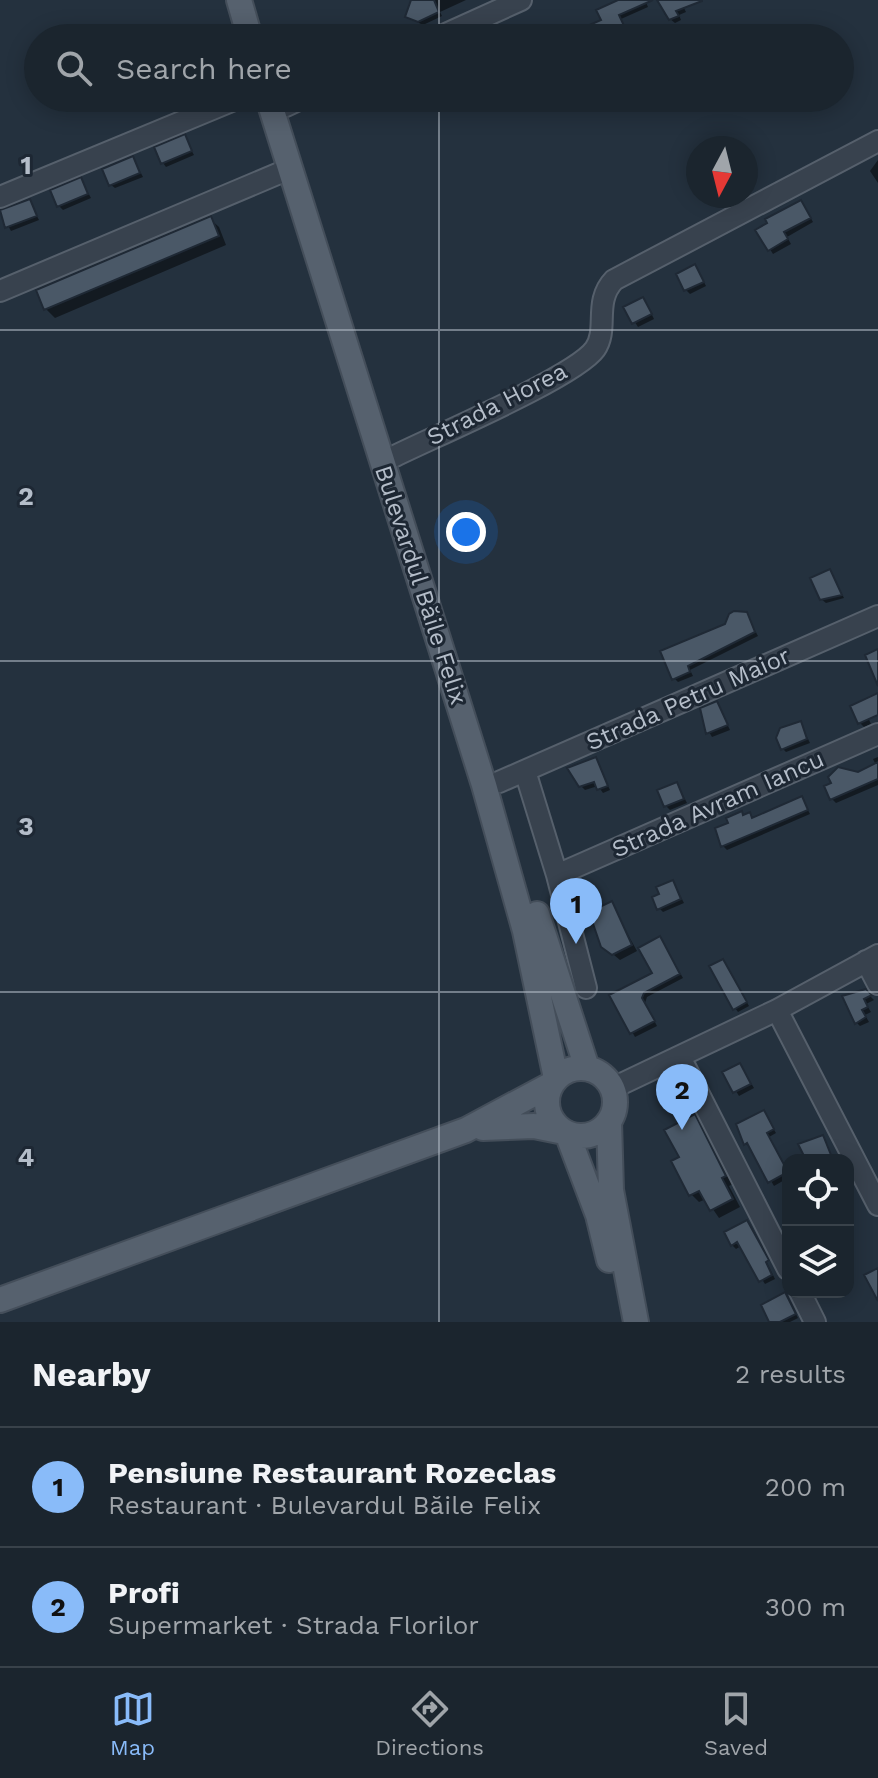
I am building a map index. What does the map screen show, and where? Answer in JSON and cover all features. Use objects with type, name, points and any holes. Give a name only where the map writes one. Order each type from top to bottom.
[{"type":"main road","points":[[239,0],[246,24]]},
{"type":"main road","points":[[255,0],[262,24]]},
{"type":"main road","name":"Bulevardul Băile Felix","points":[[286,112],[289,169],[484,785],[529,946],[554,1081]]},
{"type":"main road","name":"Bulevardul Băile Felix","points":[[289,112],[395,456],[454,633],[554,973],[587,1068]]},
{"type":"main road","points":[[0,1300],[466,1130],[570,1069],[587,1068],[623,1084],[609,1121],[611,1190],[636,1322]]},
{"type":"main road","points":[[554,1081],[547,1094],[547,1112],[566,1133],[598,1215],[621,1322]]},
{"type":"main road","points":[[466,1130],[534,1126],[566,1133],[595,1133],[609,1121]]},
{"type":"street","points":[[468,24],[521,0]]},
{"type":"street","points":[[0,197],[205,112]]},
{"type":"street","name":"Strada Horea","points":[[395,456],[523,394],[596,348],[605,289],[614,280],[878,141]]},
{"type":"street","points":[[0,291],[289,169]]},
{"type":"street","name":"Strada Petru Maior","points":[[499,782],[878,616]]},
{"type":"street","name":"Strada Avram Iancu","points":[[557,875],[878,734]]},
{"type":"street","points":[[525,771],[557,875],[586,988]]},
{"type":"street","points":[[623,1084],[777,1010],[872,958],[878,984]]},
{"type":"street","points":[[777,1010],[878,1205]]},
{"type":"street","points":[[680,1057],[782,1257]]},
{"type":"street","points":[[803,1298],[815,1322]]},
{"type":"building","points":[[411,0],[434,0],[439,12],[418,22],[405,17]]},
{"type":"building","points":[[618,0],[653,0],[619,15],[623,24],[592,24],[601,20],[596,10]]},
{"type":"building","points":[[657,0],[702,1],[676,11],[679,16],[669,20]]},
{"type":"building","points":[[185,134],[192,151],[161,164],[154,147]]},
{"type":"building","points":[[133,156],[140,173],[109,186],[102,169]]},
{"type":"building","points":[[81,177],[88,194],[57,207],[50,190]]},
{"type":"building","points":[[30,199],[37,216],[5,228],[0,210]]},
{"type":"building","points":[[801,200],[811,218],[784,232],[788,239],[768,251],[755,230],[767,223],[765,219]]},
{"type":"building","points":[[211,216],[219,236],[44,310],[36,290]]},
{"type":"building","points":[[695,264],[704,282],[684,291],[676,274]]},
{"type":"building","points":[[643,297],[652,314],[632,324],[623,307]]},
{"type":"building","points":[[830,569],[842,595],[820,600],[810,578]]},
{"type":"building","points":[[734,611],[747,612],[755,632],[688,666],[690,672],[672,680],[660,651],[725,624],[729,614]]},
{"type":"building","points":[[878,649],[878,686],[865,655]]},
{"type":"building","points":[[878,693],[878,715],[858,724],[850,706]]},
{"type":"building","points":[[717,701],[728,725],[706,734],[700,708]]},
{"type":"building","points":[[801,721],[807,739],[781,750],[776,738],[780,728]]},
{"type":"building","points":[[596,757],[608,786],[597,790],[594,782],[579,787],[567,768]]},
{"type":"building","points":[[878,762],[878,779],[830,800],[824,786],[831,783],[828,777],[838,767],[858,772]]},
{"type":"building","points":[[677,782],[684,799],[664,807],[657,790]]},
{"type":"building","points":[[802,796],[808,810],[721,847],[715,828],[728,823],[726,818],[742,811],[743,815],[750,812],[752,818]]},
{"type":"building","points":[[673,880],[681,899],[657,910],[652,897],[659,894],[656,887]]},
{"type":"building","points":[[612,901],[632,945],[612,955],[601,947],[589,912]]},
{"type":"building","points":[[660,936],[680,974],[644,993],[642,998],[655,1021],[630,1034],[609,995],[652,973],[638,948]]},
{"type":"building","points":[[723,959],[747,1002],[733,1010],[709,966]]},
{"type":"building","points":[[866,989],[872,995],[864,999],[868,1007],[862,1010],[866,1017],[855,1024],[842,996]]},
{"type":"building","points":[[740,1063],[751,1084],[733,1093],[722,1072]]},
{"type":"building","points":[[764,1110],[774,1129],[767,1133],[782,1161],[782,1175],[768,1183],[747,1143],[744,1145],[736,1124]]},
{"type":"building","points":[[695,1114],[726,1176],[722,1178],[733,1199],[710,1211],[699,1191],[689,1196],[671,1161],[679,1157],[664,1130]]},
{"type":"building","points":[[823,1135],[831,1154],[803,1154],[798,1144]]},
{"type":"building","points":[[747,1220],[769,1260],[766,1262],[772,1275],[759,1282],[737,1242],[731,1246],[724,1232]]},
{"type":"building","points":[[878,1268],[878,1301],[864,1275]]},
{"type":"building","points":[[782,1294],[782,1298],[788,1298],[796,1314],[780,1322],[769,1322],[761,1305]]},
{"type":"place","name":"Pensiune Restaurant Rozeclas","points":[[576,944]]},
{"type":"place","name":"Profi","points":[[682,1130]]}]
